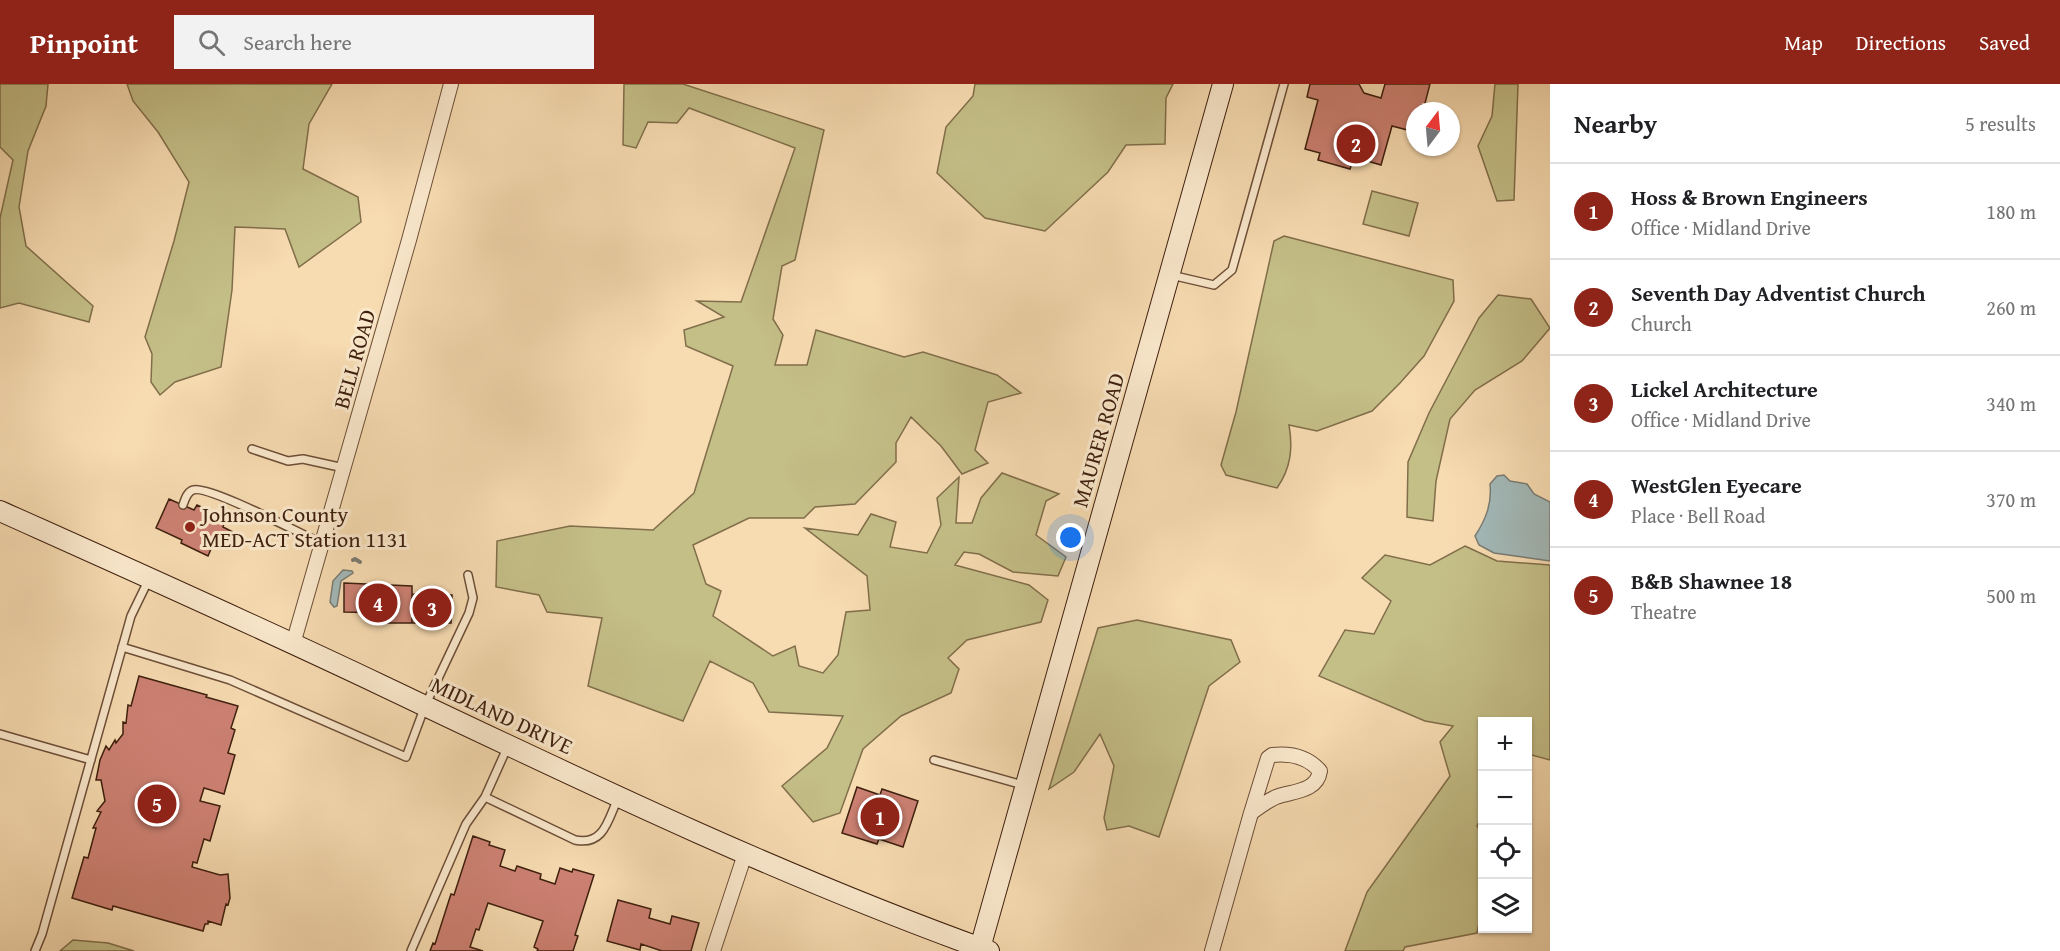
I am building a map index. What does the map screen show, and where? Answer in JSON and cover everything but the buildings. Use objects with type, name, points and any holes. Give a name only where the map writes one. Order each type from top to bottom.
[{"type":"main road","name":"MAURER ROAD","points":[[985,949],[1025,786],[1171,275],[1223,84]]},
{"type":"main road","name":"MIDLAND DRIVE","points":[[0,511],[745,854],[885,913],[985,949]]},
{"type":"street","name":"BELL ROAD","points":[[293,644],[409,240],[451,84]]},
{"type":"street","points":[[1212,951],[1251,813],[1268,758],[1282,754],[1301,758],[1310,761],[1320,771],[1319,777],[1309,787],[1275,797],[1251,813]]},
{"type":"street","points":[[713,951],[745,854]]},
{"type":"lane","points":[[1171,275],[1214,285],[1232,270],[1284,84]]},
{"type":"lane","points":[[252,449],[288,461],[303,459],[344,468]]},
{"type":"lane","points":[[183,505],[189,492],[200,489],[220,495],[323,543]]},
{"type":"lane","points":[[122,647],[230,680],[406,757],[425,706],[469,613],[472,598],[468,575]]},
{"type":"lane","points":[[35,951],[42,934],[131,616],[149,578]]},
{"type":"lane","points":[[0,734],[91,760]]},
{"type":"lane","points":[[411,951],[466,824],[484,797],[509,745]]},
{"type":"lane","points":[[934,760],[1025,786]]},
{"type":"lane","points":[[484,797],[586,843],[597,838],[605,827],[618,797]]},
{"type":"shaded area","points":[[0,84],[48,84],[46,106],[28,151],[19,207],[26,246],[93,306],[89,322],[19,303],[0,308],[0,218],[13,160],[0,147]]},
{"type":"shaded area","points":[[127,84],[332,84],[309,124],[303,169],[358,197],[361,222],[299,267],[285,229],[235,227],[232,290],[221,367],[175,382],[160,395],[151,382],[152,354],[145,337],[189,182],[158,132],[133,101]]},
{"type":"shaded area","points":[[624,84],[683,84],[824,130],[795,260],[782,266],[773,319],[783,335],[775,365],[807,365],[816,330],[904,357],[923,352],[997,375],[1021,393],[988,402],[975,450],[988,463],[962,474],[941,446],[911,417],[896,443],[896,462],[855,504],[815,507],[804,518],[749,518],[693,545],[706,584],[721,591],[713,616],[773,656],[795,646],[799,666],[823,673],[838,655],[846,612],[870,610],[867,576],[805,528],[858,535],[871,514],[896,522],[890,547],[927,553],[941,525],[937,498],[959,477],[956,523],[972,523],[981,498],[1002,473],[1059,494],[1046,501],[1036,535],[1066,557],[1058,576],[1013,572],[979,554],[964,552],[955,565],[1029,585],[1048,600],[1041,622],[967,640],[948,658],[959,669],[951,693],[901,716],[863,749],[840,813],[813,822],[782,786],[827,748],[843,716],[769,712],[753,683],[710,661],[683,721],[588,686],[602,618],[547,612],[539,595],[496,587],[497,541],[570,526],[653,530],[694,493],[733,366],[686,346],[684,330],[724,317],[697,301],[741,302],[795,148],[689,108],[677,123],[648,122],[636,148],[623,145]]},
{"type":"shaded area","points":[[975,84],[1173,84],[1166,98],[1165,144],[1126,145],[1108,172],[1045,231],[985,218],[937,173],[946,127],[973,96]]},
{"type":"shaded area","points":[[1495,84],[1518,84],[1514,200],[1497,201],[1478,146],[1492,116]]},
{"type":"shaded area","points":[[1372,191],[1418,203],[1409,236],[1363,224]]},
{"type":"shaded area","points":[[1284,236],[1453,280],[1454,301],[1424,356],[1372,411],[1317,431],[1289,425],[1290,458],[1277,488],[1226,475],[1221,465],[1236,412],[1274,241]]},
{"type":"shaded area","points":[[1498,295],[1531,299],[1550,328],[1522,361],[1475,390],[1450,419],[1436,481],[1433,521],[1407,517],[1408,462],[1429,413],[1479,318]]},
{"type":"shaded area","points":[[1504,475],[1510,481],[1527,484],[1534,494],[1550,502],[1550,561],[1494,553],[1479,545],[1475,536],[1487,511],[1490,484],[1497,476]]},
{"type":"shaded area","points":[[1465,546],[1497,561],[1550,565],[1550,760],[1532,755],[1532,717],[1478,717],[1477,933],[1405,947],[1403,951],[1345,951],[1367,892],[1450,776],[1440,742],[1453,726],[1425,721],[1319,676],[1345,630],[1374,634],[1391,601],[1362,578],[1385,555],[1430,565]]},
{"type":"shaded area","points":[[343,570],[353,573],[341,581],[337,606],[334,607],[330,602],[333,581]]},
{"type":"shaded area","points":[[1137,620],[1231,640],[1240,662],[1209,686],[1159,837],[1129,826],[1107,830],[1104,818],[1114,766],[1100,734],[1074,772],[1049,789],[1098,628]]},
{"type":"shaded area","points":[[73,940],[108,943],[134,951],[60,951]]},
{"type":"waterway","points":[[353,560],[360,562]]},
{"type":"place","name":"Seventh Day Adventist Church","points":[[1356,144]]},
{"type":"place","name":"Johnson County MED-ACT Station 1131","points":[[190,527]]},
{"type":"place","name":"WestGlen Eyecare","points":[[378,603]]},
{"type":"place","name":"Lickel Architecture","points":[[432,608]]},
{"type":"place","name":"B&B Shawnee 18","points":[[157,804]]},
{"type":"place","name":"Hoss & Brown Engineers","points":[[880,817]]}]
